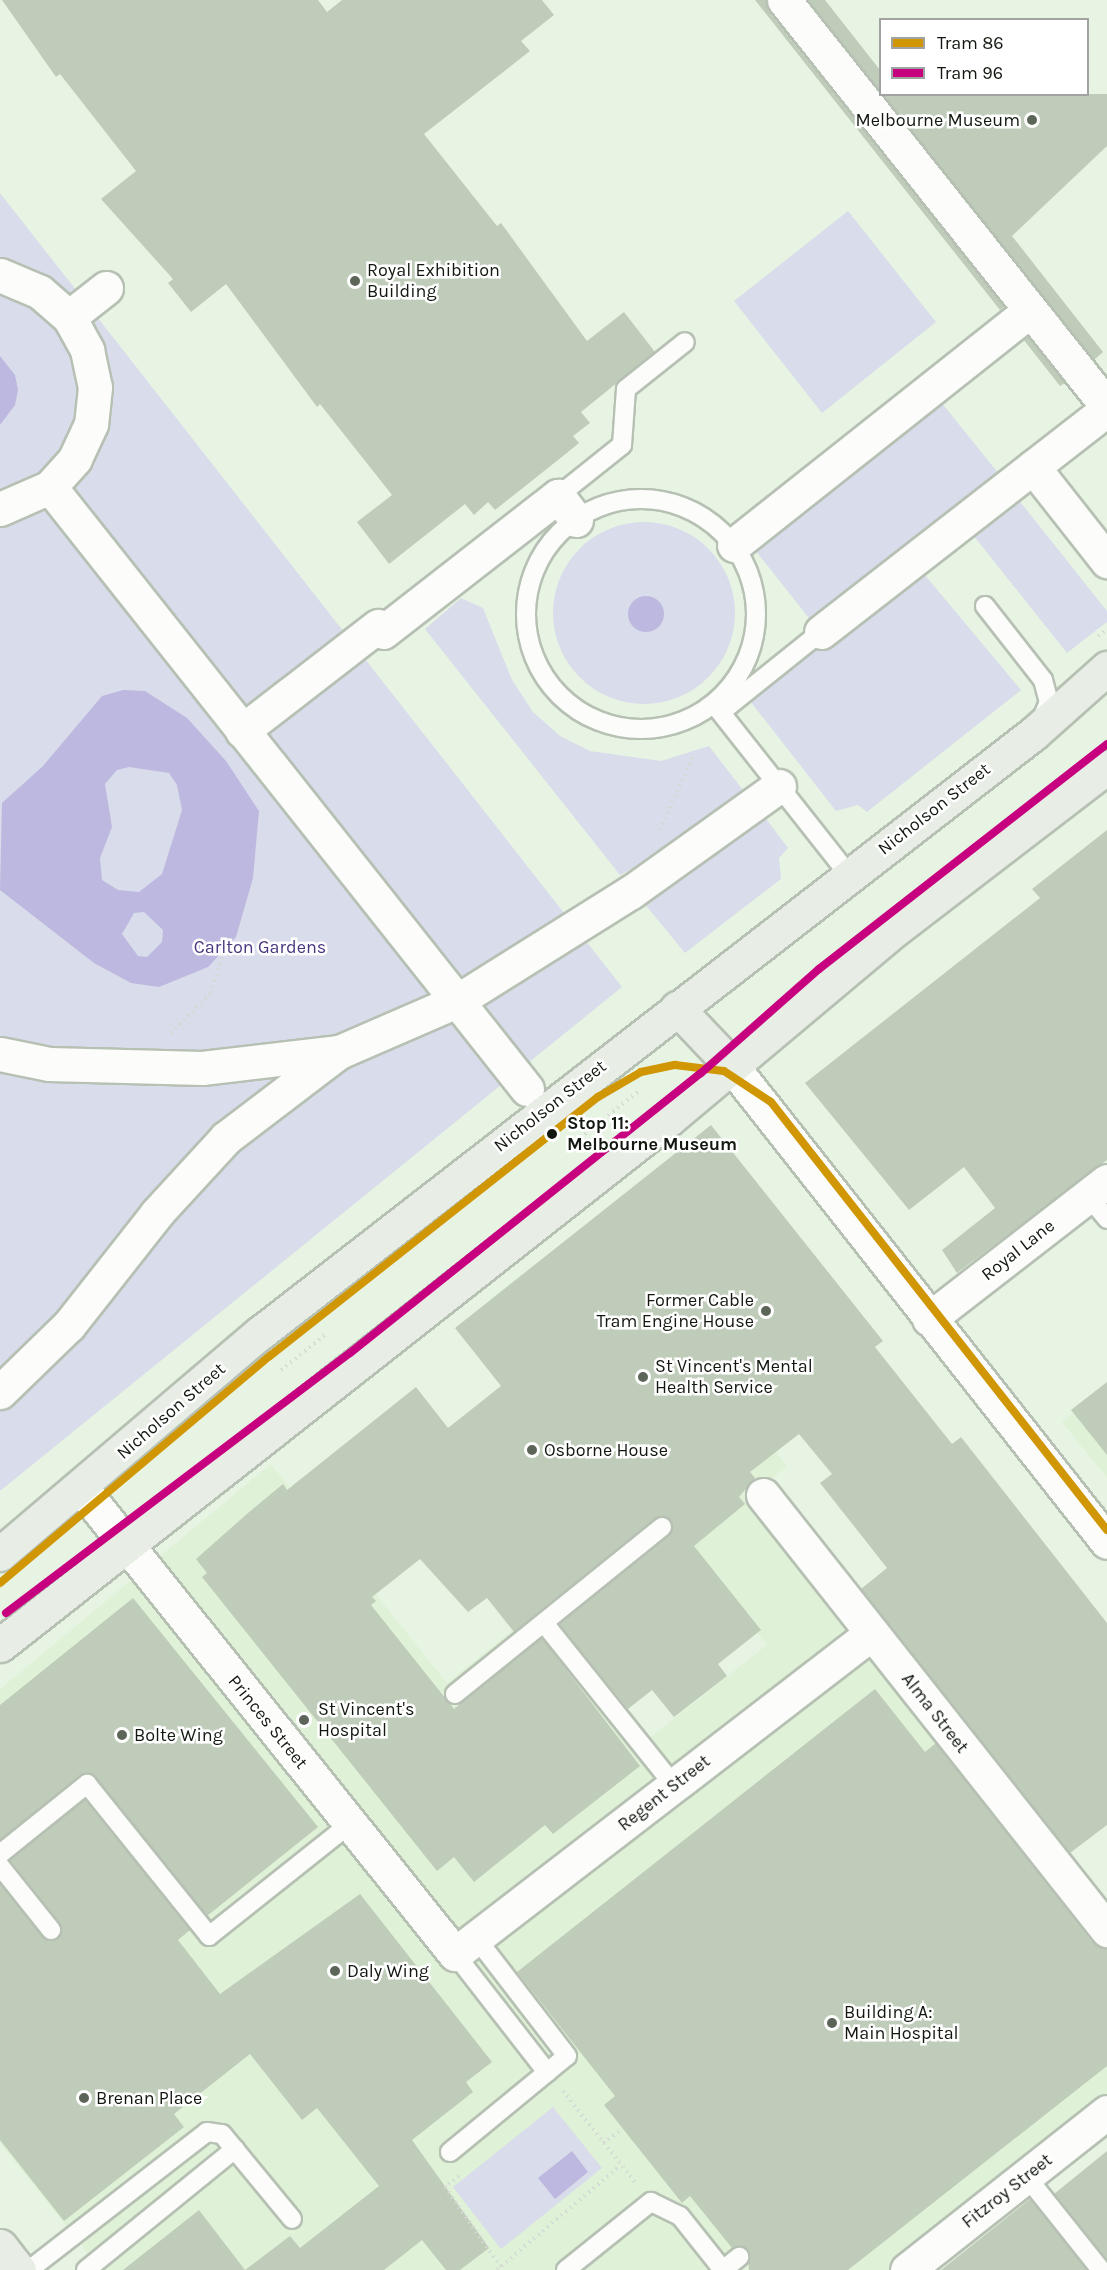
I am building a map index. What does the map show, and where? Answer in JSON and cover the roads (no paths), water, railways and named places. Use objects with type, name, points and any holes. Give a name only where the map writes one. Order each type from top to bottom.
[{"type":"main road","name":"Nicholson Street","points":[[0,1554],[82,1489],[260,1333],[1034,733],[1107,668]]},
{"type":"main road","points":[[0,1645],[732,1065],[897,928],[1107,767]]},
{"type":"main road","points":[[677,1008],[732,1065]]},
{"type":"main road","points":[[0,2246],[19,2270]]},
{"type":"street","points":[[784,0],[1107,407],[821,632]]},
{"type":"street","points":[[0,275],[40,291],[69,317],[87,350],[95,387],[91,424],[75,459],[50,487],[0,509]]},
{"type":"street","points":[[69,317],[106,288]]},
{"type":"street","points":[[734,545],[1030,309]]},
{"type":"street","points":[[1033,467],[1107,561]]},
{"type":"street","points":[[50,487],[527,1089]]},
{"type":"street","points":[[242,731],[381,629],[567,508]]},
{"type":"street","points":[[0,1392],[69,1325],[157,1213],[226,1138],[339,1052],[457,1001],[642,885],[779,786]]},
{"type":"street","points":[[0,1054],[49,1064],[202,1068],[339,1052]]},
{"type":"street","points":[[732,1065],[929,1319],[1107,1542]]},
{"type":"street","name":"Royal Lane","points":[[929,1319],[1101,1199]]},
{"type":"street","name":"Princes Street","points":[[82,1489],[350,1824],[466,1946]]},
{"type":"street","name":"Alma Street","points":[[764,1496],[1107,1930]]},
{"type":"street","name":"Regent Street","points":[[466,1946],[872,1633]]},
{"type":"street","name":"Fitzroy Street","points":[[907,2270],[1107,2112]]},
{"type":"lane","points":[[685,342],[626,389],[622,445],[567,508],[538,562],[527,599],[528,638],[543,675],[569,704],[603,723],[632,728],[680,723],[718,708],[821,632]]},
{"type":"lane","points":[[567,508],[593,508],[631,499],[670,502],[706,518],[734,545],[751,576],[757,611],[753,646],[738,678],[718,708]]},
{"type":"lane","points":[[985,606],[1048,690],[1049,702],[1034,733]]},
{"type":"lane","points":[[718,708],[849,875]]},
{"type":"lane","points":[[455,1694],[662,1527]]},
{"type":"lane","points":[[544,1623],[674,1785]]},
{"type":"lane","points":[[0,1854],[87,1784],[209,1936],[350,1824]]},
{"type":"lane","points":[[0,1866],[51,1930]]},
{"type":"lane","points":[[450,2152],[567,2056],[466,1946]]},
{"type":"lane","points":[[466,1946],[547,2072]]},
{"type":"lane","points":[[29,2270],[196,2136],[222,2134],[292,2219]]},
{"type":"lane","points":[[86,2270],[235,2149]]},
{"type":"lane","points":[[1026,2176],[1101,2270]]},
{"type":"lane","points":[[566,2270],[651,2202],[680,2216],[723,2270],[739,2257]]},
{"type":"tram line","name":"96","points":[[6,1613],[350,1353],[701,1073],[819,969],[1107,744]]},
{"type":"tram line","name":"86","points":[[0,1583],[270,1356],[598,1097],[641,1072],[675,1065],[724,1071],[771,1102],[1107,1530]]},
{"type":"place","name":"Melbourne Museum","points":[[1032,120]]},
{"type":"place","name":"Royal Exhibition Building","points":[[355,281]]},
{"type":"place","name":"Stop 11: Melbourne Museum","points":[[552,1134]]},
{"type":"place","name":"Former Cable Tram Engine House","points":[[766,1311]]},
{"type":"place","name":"St Vincent's Mental Health Service","points":[[643,1377]]},
{"type":"place","name":"Osborne House","points":[[532,1450]]},
{"type":"place","name":"St Vincent's Hospital","points":[[304,1720]]},
{"type":"place","name":"Bolte Wing","points":[[122,1735]]},
{"type":"place","name":"Daly Wing","points":[[335,1971]]},
{"type":"place","name":"Building A: Main Hospital","points":[[832,2023]]},
{"type":"place","name":"Brenan Place","points":[[84,2098]]},
{"type":"park label","name":"Carlton Gardens","points":[[260,947]]}]
